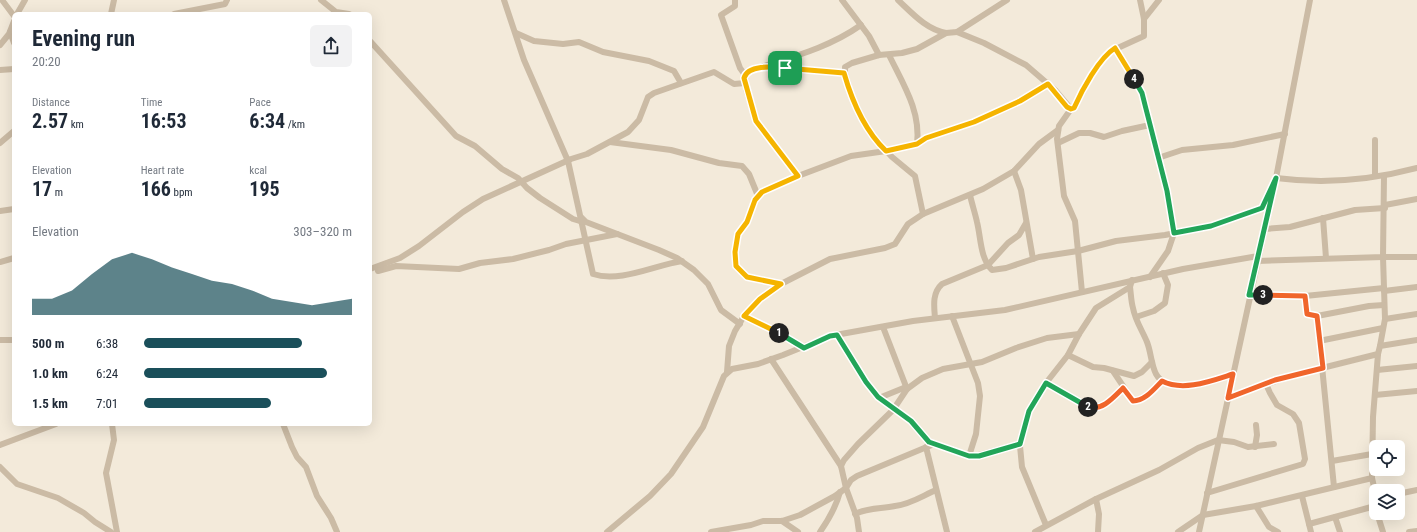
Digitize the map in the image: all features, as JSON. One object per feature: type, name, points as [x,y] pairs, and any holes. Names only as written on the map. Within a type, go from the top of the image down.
[{"type":"street","points":[[2,0],[12,13]]},
{"type":"street","points":[[18,12],[25,0]]},
{"type":"street","points":[[111,12],[114,0]]},
{"type":"street","points":[[184,12],[225,4],[228,0]]},
{"type":"street","points":[[321,0],[336,12]]},
{"type":"street","points":[[504,0],[524,60],[568,161],[593,274],[599,276],[642,272],[658,266],[682,261]]},
{"type":"street","points":[[735,0],[735,6],[723,13],[722,18],[740,68],[745,75],[745,84],[756,121],[798,176]]},
{"type":"street","points":[[842,0],[861,25],[879,55]]},
{"type":"street","points":[[898,0],[914,16],[937,31],[946,33],[957,32],[1007,0]]},
{"type":"street","points":[[1082,292],[1074,215],[1064,196],[1058,130],[1059,126],[1071,109],[1074,108],[1096,68],[1109,52],[1144,36],[1144,19],[1140,0]]},
{"type":"street","points":[[1144,19],[1160,0]]},
{"type":"street","points":[[1199,532],[1249,295],[1276,178],[1310,0]]},
{"type":"street","points":[[745,75],[764,66],[810,51],[842,38],[861,25]]},
{"type":"street","points":[[0,45],[10,32],[12,26]]},
{"type":"street","points":[[10,32],[12,38]]},
{"type":"street","points":[[957,32],[1013,57],[1026,65],[1048,84],[1071,109]]},
{"type":"street","points":[[516,33],[534,41],[563,44],[579,42],[603,52],[649,61],[674,71],[681,82]]},
{"type":"street","points":[[923,214],[915,176],[886,151],[870,133],[852,97],[844,73],[845,68],[852,63],[879,55],[902,54],[917,49],[946,33]]},
{"type":"street","points":[[372,43],[456,136],[475,146],[490,160],[521,182],[540,198],[573,219],[582,219],[586,222],[659,250],[682,261],[694,270],[708,284],[721,310],[740,324]]},
{"type":"street","points":[[1115,48],[1142,93],[1167,191],[1174,233],[1168,251],[1150,277]]},
{"type":"street","points":[[889,55],[916,113],[918,130],[917,144]]},
{"type":"street","points":[[764,66],[844,73]]},
{"type":"street","points":[[0,70],[12,69]]},
{"type":"street","points":[[372,268],[400,258],[419,246],[463,212],[483,199],[610,142],[633,129],[648,97],[654,93],[681,82],[714,72],[734,84],[745,84]]},
{"type":"street","points":[[781,284],[747,277],[736,266],[735,252],[738,234],[747,222],[750,210],[762,192],[798,176],[851,156],[886,151],[917,144],[926,138],[958,128],[1005,109],[1048,84]]},
{"type":"street","points":[[1058,143],[1079,133],[1090,133],[1104,137],[1122,131],[1150,125]]},
{"type":"street","points":[[607,532],[650,496],[671,474],[703,427],[719,385],[727,372],[729,346],[744,316],[760,299],[781,284],[830,259],[885,248],[895,244],[908,224],[923,214],[983,190],[1014,171],[1039,144],[1058,130]]},
{"type":"street","points":[[0,143],[12,133]]},
{"type":"street","points":[[1158,158],[1182,150],[1233,146],[1285,134]]},
{"type":"street","points":[[1375,140],[1375,176]]},
{"type":"street","points":[[610,142],[671,150],[720,163],[742,166],[749,174],[758,196]]},
{"type":"street","points":[[1276,178],[1302,182],[1384,176],[1417,168]]},
{"type":"street","points":[[1014,171],[1021,190],[1033,259]]},
{"type":"street","points":[[1373,440],[1378,354],[1384,319],[1384,176]]},
{"type":"street","points":[[970,194],[981,244],[988,265],[992,270],[1006,268],[1033,259],[1116,241],[1174,233],[1217,224],[1262,208],[1276,178]]},
{"type":"street","points":[[1264,229],[1290,227],[1311,223],[1323,218],[1355,210],[1385,206],[1417,199]]},
{"type":"street","points":[[0,211],[12,209]]},
{"type":"street","points":[[1323,218],[1326,258]]},
{"type":"street","points":[[935,318],[934,301],[938,288],[942,284],[988,265],[1008,243],[1019,235],[1026,223]]},
{"type":"street","points":[[372,272],[396,266],[459,269],[480,263],[513,259],[586,239],[617,234]]},
{"type":"street","points":[[727,372],[804,348],[830,336],[935,318],[1005,310],[1082,292],[1131,284],[1163,273],[1258,258],[1417,257]]},
{"type":"street","points":[[0,262],[12,259]]},
{"type":"street","points":[[1136,317],[1154,311],[1165,303],[1168,285],[1163,273]]},
{"type":"street","points":[[1131,284],[1133,308],[1147,342],[1156,374],[1162,381],[1170,385],[1188,385],[1202,383],[1233,374]]},
{"type":"street","points":[[1046,525],[1022,468],[1020,444],[1029,411],[1046,383],[1068,354],[1096,308],[1131,284]]},
{"type":"street","points":[[1249,295],[1305,296],[1417,287]]},
{"type":"street","points":[[1305,296],[1307,314],[1317,316],[1369,306],[1384,305]]},
{"type":"street","points":[[1384,319],[1417,314]]},
{"type":"street","points":[[744,316],[776,331],[804,348]]},
{"type":"street","points":[[952,316],[969,365],[978,383],[980,396],[976,434],[969,456]]},
{"type":"street","points":[[1317,316],[1334,487]]},
{"type":"street","points":[[883,327],[906,388]]},
{"type":"street","points":[[1319,341],[1383,328]]},
{"type":"street","points":[[879,398],[906,388],[933,373],[982,362],[1016,348],[1047,338],[1079,334]]},
{"type":"street","points":[[837,335],[866,382],[879,398],[893,410],[911,421],[929,442],[969,456],[979,456],[1020,444]]},
{"type":"street","points":[[0,340],[12,338]]},
{"type":"street","points":[[1380,346],[1417,340]]},
{"type":"street","points":[[1068,354],[1093,368],[1134,376],[1142,372],[1152,362]]},
{"type":"street","points":[[1228,398],[1266,384],[1378,354]]},
{"type":"street","points":[[771,359],[841,466],[859,532]]},
{"type":"street","points":[[1377,370],[1417,366]]},
{"type":"street","points":[[1113,371],[1133,401],[1138,401],[1146,397],[1162,381]]},
{"type":"street","points":[[1046,383],[1086,406],[1093,408],[1104,406],[1123,388]]},
{"type":"street","points":[[1207,493],[1303,464],[1305,459],[1299,423],[1293,414],[1277,404],[1266,384]]},
{"type":"street","points":[[841,466],[844,460],[858,444],[893,410],[906,388]]},
{"type":"street","points":[[1375,395],[1417,393]]},
{"type":"street","points":[[1255,447],[1257,435],[1256,425]]},
{"type":"street","points":[[0,445],[51,426]]},
{"type":"street","points":[[112,426],[114,440],[106,472],[117,532]]},
{"type":"street","points":[[284,426],[297,457],[306,467],[317,496],[331,518],[337,532]]},
{"type":"street","points":[[1035,532],[1096,500],[1159,470],[1198,448],[1218,440],[1255,447],[1274,444]]},
{"type":"street","points":[[711,532],[752,525],[763,521],[782,521],[800,515],[846,488],[851,480],[857,476],[934,444]]},
{"type":"street","points":[[926,447],[947,532]]},
{"type":"street","points":[[1332,461],[1369,455]]},
{"type":"street","points":[[0,467],[17,484],[58,498],[84,513],[110,532]]},
{"type":"street","points":[[1178,532],[1203,515],[1302,496],[1372,478],[1373,484]]},
{"type":"street","points":[[855,514],[863,510],[913,502],[936,490]]},
{"type":"street","points":[[1405,493],[1417,490]]},
{"type":"street","points":[[820,532],[835,510],[840,492]]},
{"type":"street","points":[[1302,496],[1311,532]]},
{"type":"street","points":[[1096,500],[1099,514],[1098,532]]},
{"type":"street","points":[[1256,506],[1269,527],[1278,532]]},
{"type":"street","points":[[1309,524],[1369,509]]},
{"type":"street","points":[[1335,517],[1340,532]]},
{"type":"street","points":[[1379,520],[1383,532]]},
{"type":"street","points":[[782,521],[798,532]]},
{"type":"street","points":[[1409,532],[1417,531]]},
{"type":"route","points":[[1115,48],[1126,63],[1142,93],[1154,145],[1167,191],[1174,233],[1211,226],[1245,216],[1262,208],[1276,178],[1249,295],[1305,296],[1305,310],[1307,314],[1310,316],[1317,316],[1323,368],[1275,380],[1228,398],[1233,374],[1202,383],[1188,385],[1170,385],[1162,381],[1146,397],[1138,401],[1133,401],[1123,388],[1104,406],[1093,408],[1086,406],[1046,383],[1029,411],[1025,421],[1020,444],[979,456],[969,456],[929,442],[911,421],[878,397],[866,382],[837,335],[830,336],[804,348],[776,331],[744,316],[760,299],[781,284],[747,277],[739,271],[736,266],[735,252],[738,234],[747,222],[750,210],[755,200],[762,192],[798,176],[756,121],[744,78],[749,72],[764,66],[785,68],[844,73],[852,97],[870,133],[877,143],[886,151],[917,144],[926,138],[974,122],[1005,109],[1048,84],[1055,90],[1067,107],[1071,109],[1074,108],[1096,68],[1105,56],[1115,48]]}]
